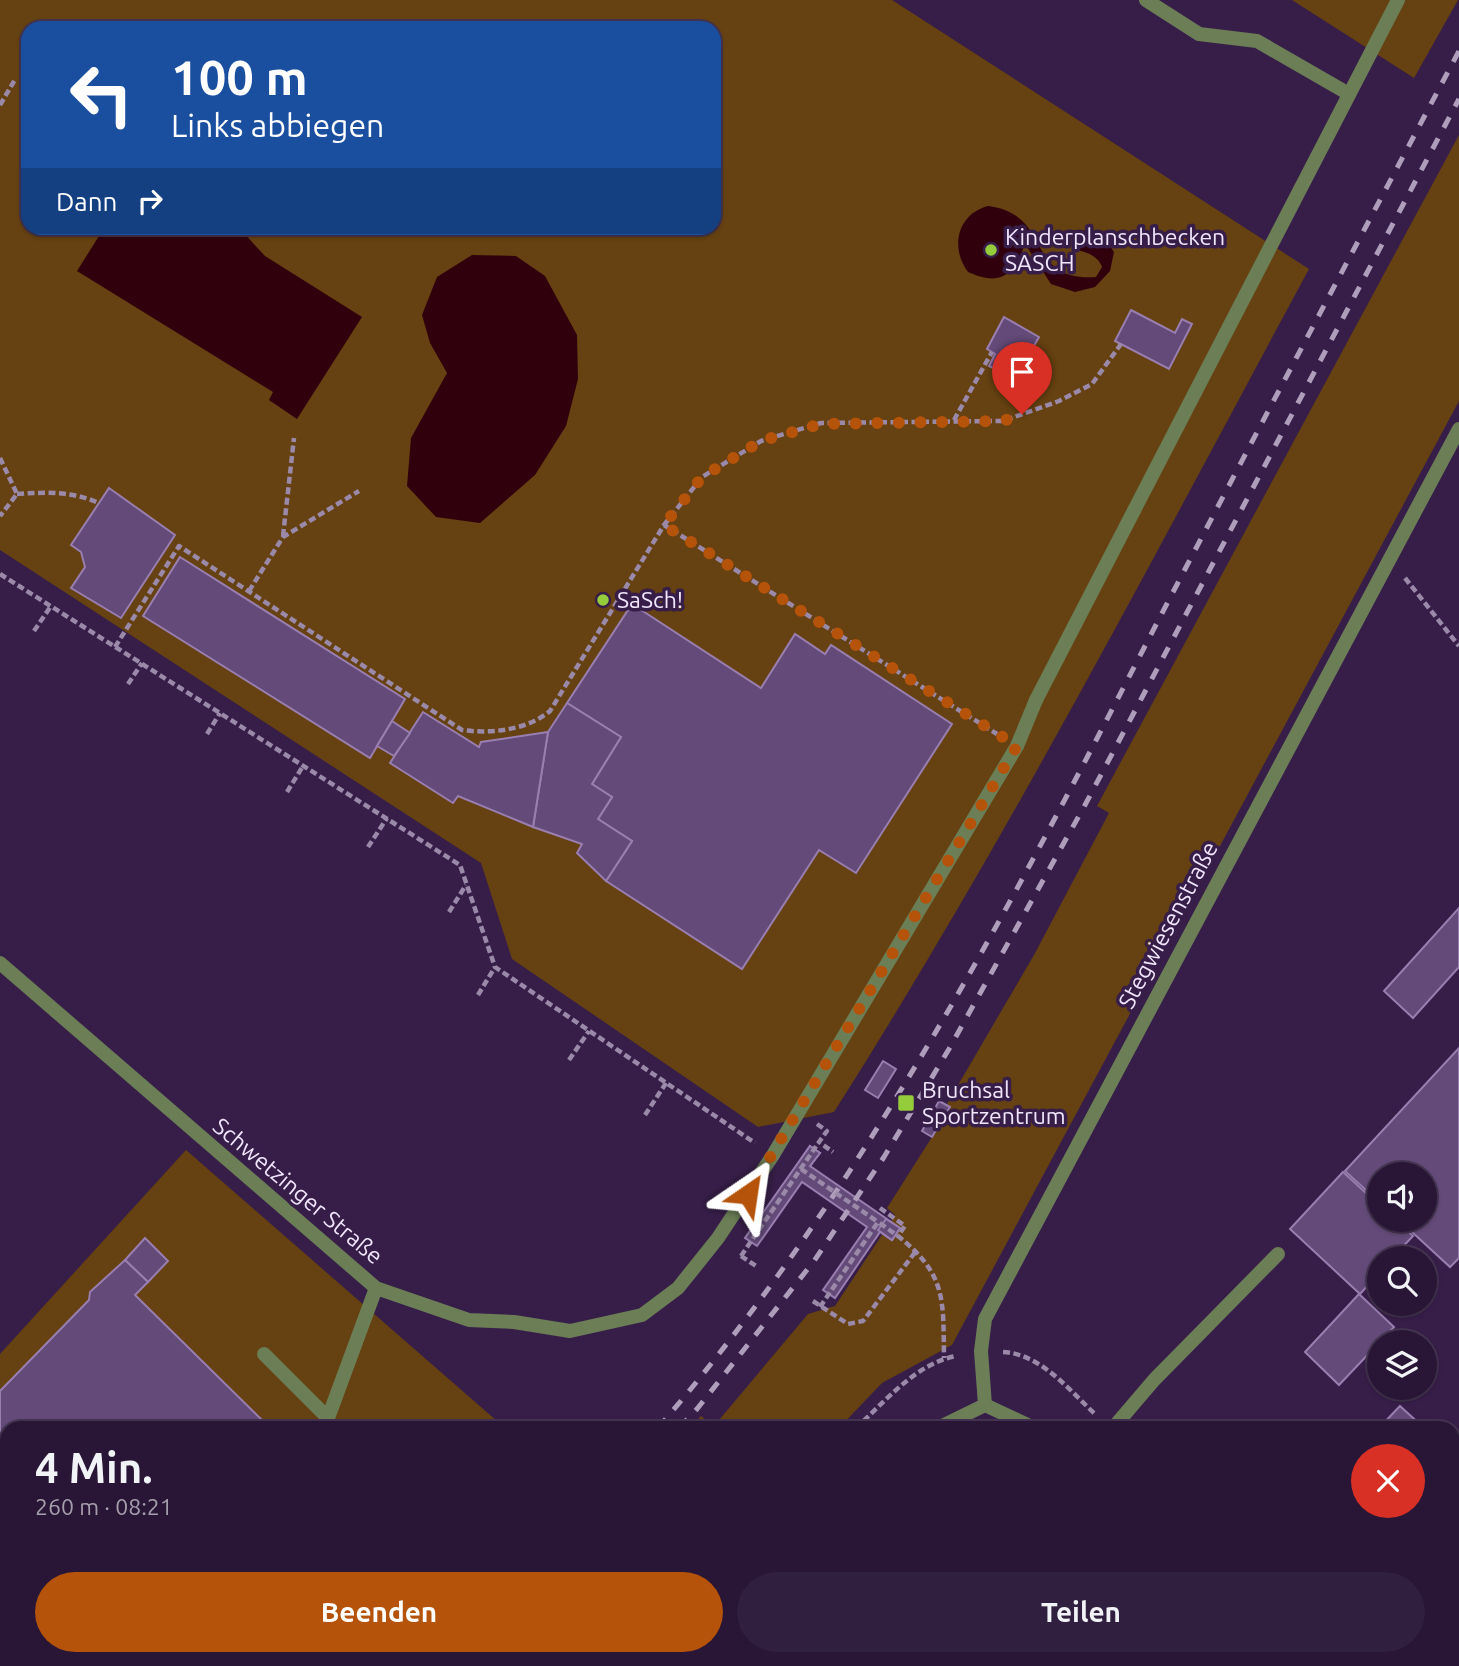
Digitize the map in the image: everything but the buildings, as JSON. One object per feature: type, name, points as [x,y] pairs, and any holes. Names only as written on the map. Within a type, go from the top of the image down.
[{"type":"street","points":[[1146,0],[1199,34],[1257,41],[1349,94]]},
{"type":"street","name":"Schwetzinger Straße","points":[[0,963],[376,1288],[469,1320],[514,1322],[570,1331],[642,1315],[678,1288],[718,1238],[773,1155],[1017,746],[1036,700],[1398,0]]},
{"type":"street","name":"Stegwiesenstraße","points":[[985,1405],[981,1351],[985,1319],[1459,429]]},
{"type":"street","points":[[1119,1421],[1154,1380],[1279,1254]]},
{"type":"street","points":[[264,1354],[328,1418],[376,1288]]},
{"type":"street","points":[[953,1421],[985,1405],[1019,1421]]},
{"type":"path","points":[[0,105],[16,78]]},
{"type":"path","points":[[115,647],[179,546],[462,730],[480,732],[535,724],[550,711],[664,525],[702,477],[761,441],[821,424],[1003,421],[1059,401],[1092,384],[1121,344]]},
{"type":"path","points":[[954,421],[992,352]]},
{"type":"path","points":[[250,591],[283,537],[293,438]]},
{"type":"path","points":[[0,458],[17,495]]},
{"type":"path","points":[[283,537],[359,491]]},
{"type":"path","points":[[0,516],[17,495],[51,492],[82,496],[99,503]]},
{"type":"path","points":[[664,525],[1017,746]]},
{"type":"path","points":[[1389,558],[1459,646]]},
{"type":"path","points":[[0,574],[460,865],[495,967],[773,1155]]},
{"type":"path","points":[[34,631],[51,606]]},
{"type":"path","points":[[128,684],[142,663]]},
{"type":"path","points":[[207,734],[220,713]]},
{"type":"path","points":[[287,792],[303,766]]},
{"type":"path","points":[[368,847],[387,818]]},
{"type":"path","points":[[449,912],[466,884]]},
{"type":"path","points":[[478,995],[495,967]]},
{"type":"path","points":[[569,1060],[589,1031]]},
{"type":"path","points":[[645,1115],[666,1083]]},
{"type":"path","points":[[740,1255],[819,1142]]},
{"type":"path","points":[[801,1169],[898,1236],[916,1251],[933,1271],[942,1298],[944,1359]]},
{"type":"path","points":[[880,1208],[905,1226],[898,1236]]},
{"type":"path","points":[[820,1307],[878,1222]]},
{"type":"path","points":[[813,1301],[848,1324],[863,1321],[916,1251]]},
{"type":"path","points":[[864,1421],[909,1379],[944,1359],[981,1351],[1015,1352],[1043,1366],[1100,1419]]},
{"type":"shaded area","name":"SaSch!","points":[[0,0],[892,0],[1309,269],[1020,800],[898,1009],[834,1112],[758,1127],[512,959],[481,863],[0,550]]},
{"type":"shaded area","points":[[1292,0],[1458,0],[1414,78]]},
{"type":"shaded area","points":[[1459,135],[1459,401],[952,1345],[882,1383],[846,1421],[718,1421],[808,1314],[835,1306],[895,1215],[887,1208],[951,1107],[947,1104],[1034,955],[1109,813],[1097,806]]},
{"type":"shaded area","name":"Kinderplanschbecken SASCH","points":[[988,206],[1009,212],[1022,221],[1047,259],[1058,269],[1073,276],[1096,277],[1102,267],[1095,258],[1078,250],[1077,235],[1088,228],[1103,235],[1114,252],[1110,271],[1095,287],[1075,292],[1051,284],[1025,244],[1016,264],[1005,275],[989,278],[968,272],[959,253],[960,233],[969,216]]},
{"type":"shaded area","points":[[100,235],[246,235],[265,256],[362,317],[297,419],[269,400],[273,392],[77,271]]},
{"type":"shaded area","points":[[472,255],[516,256],[545,276],[577,335],[578,379],[566,426],[535,475],[480,523],[436,517],[407,486],[411,438],[447,373],[430,343],[422,315],[437,277]]},
{"type":"shaded area","points":[[186,1150],[497,1421],[0,1421],[0,1354]]},
{"type":"railway","points":[[664,1421],[734,1335],[804,1239],[870,1140],[932,1038],[1049,830],[1459,51]]},
{"type":"railway","points":[[686,1421],[814,1261],[884,1157],[949,1049],[1085,805],[1459,99]]},
{"type":"place","name":"Kinderplanschbecken SASCH","points":[[991,250]]},
{"type":"place","name":"SaSch!","points":[[603,600]]},
{"type":"place","name":"Bruchsal Sportzentrum","points":[[906,1103]]},
{"type":"route","points":[[748,1194],[1017,746],[664,525],[702,477],[761,441],[821,424],[936,420],[1003,421],[1022,414]]}]
